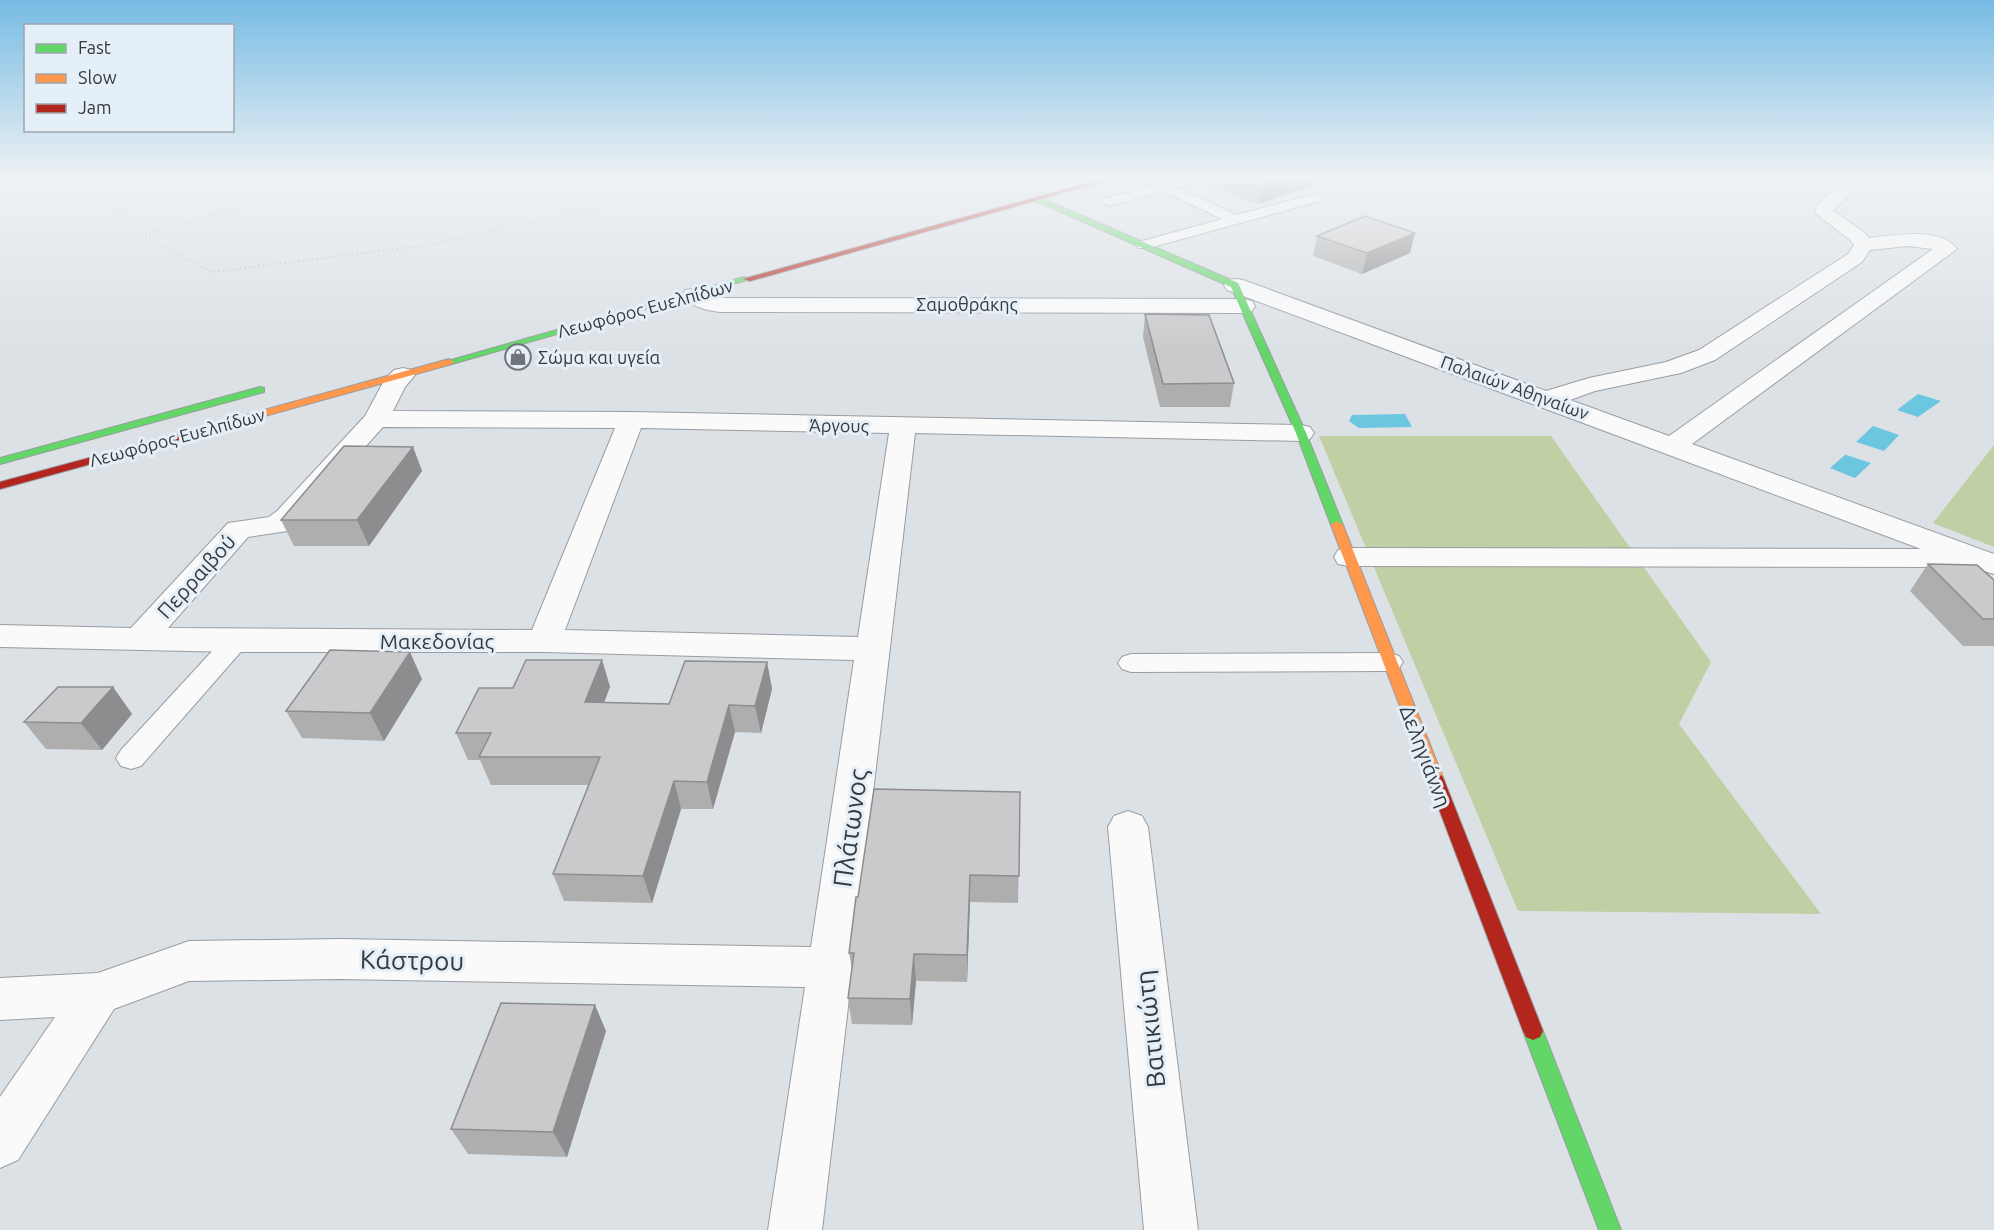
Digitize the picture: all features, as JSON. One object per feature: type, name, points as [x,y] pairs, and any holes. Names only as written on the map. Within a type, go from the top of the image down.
[{"type":"main road","name":"Λεωφόρος Ευελπίδων","points":[[0,486],[911,234]]},
{"type":"main road","name":"Παλαιών Αθηναίων","points":[[1120,234],[1239,296]]},
{"type":"main road","name":"Δεληγιάννη","points":[[1239,296],[1301,433],[1610,1230]]},
{"type":"main road","name":"Λεωφόρος Ευελπίδων","points":[[0,461],[277,386]]},
{"type":"street","points":[[1855,234],[1864,245]]},
{"type":"street","points":[[1672,446],[1947,249],[1939,244],[1920,241],[1864,245]]},
{"type":"street","points":[[1547,399],[1589,385],[1672,368],[1707,355],[1855,258],[1864,245]]},
{"type":"street","name":"Σαμοθράκης","points":[[693,295],[701,302],[729,305],[1239,296]]},
{"type":"street","name":"Παλαιών Αθηναίων","points":[[1239,296],[1547,399],[1985,562]]},
{"type":"street","name":"Περραιβού","points":[[141,638],[239,529],[276,525],[287,517],[376,419],[394,384],[403,375]]},
{"type":"street","name":"Άργους","points":[[376,419],[631,420],[1301,433]]},
{"type":"street","points":[[544,641],[631,420]]},
{"type":"street","name":"Πλάτωνος","points":[[795,1230],[903,426]]},
{"type":"street","points":[[1349,557],[1985,562]]},
{"type":"street","name":"Μακεδονίας","points":[[0,636],[236,641],[544,641],[874,649]]},
{"type":"street","name":"Βατικιώτη","points":[[1128,827],[1171,1230]]},
{"type":"street","name":"Κάστρου","points":[[0,999],[98,994],[189,961],[340,959],[831,966]]},
{"type":"street","points":[[0,1142],[98,994]]},
{"type":"lane","points":[[1144,245],[1183,234]]},
{"type":"lane","points":[[131,758],[236,641]]},
{"type":"lane","points":[[1131,663],[1390,662]]},
{"type":"path","points":[[141,235],[212,272],[254,269],[429,245],[477,234]]},
{"type":"green space","points":[[1319,436],[1551,436],[1711,662],[1679,724],[1821,914],[1518,911]]},
{"type":"green space","points":[[1994,445],[1994,547],[1933,523]]},
{"type":"water","points":[[1918,394],[1941,401],[1918,417],[1897,410]]},
{"type":"water","points":[[1405,414],[1412,427],[1359,428],[1349,421],[1352,415]]},
{"type":"water","points":[[1873,426],[1899,435],[1884,451],[1856,442]]},
{"type":"water","points":[[1846,454],[1871,463],[1855,478],[1830,468]]},
{"type":"building","points":[[1321,234],[1412,234],[1367,253],[1317,236]]},
{"type":"building","points":[[1145,314],[1209,315],[1234,383],[1163,384]]},
{"type":"building","points":[[344,446],[413,447],[357,520],[281,520]]},
{"type":"building","points":[[1928,564],[1977,565],[1994,580],[1994,619],[1983,619]]},
{"type":"building","points":[[330,650],[410,652],[370,713],[286,711]]},
{"type":"building","points":[[526,660],[602,660],[585,702],[669,704],[685,661],[767,662],[755,706],[729,705],[707,782],[674,781],[643,876],[553,874],[600,757],[479,757],[491,733],[456,733],[479,688],[513,688]]},
{"type":"building","points":[[58,687],[113,687],[81,723],[24,722]]},
{"type":"building","points":[[874,789],[1020,792],[1019,876],[970,875],[967,955],[914,954],[910,999],[848,998],[854,953],[849,953]]},
{"type":"building","points":[[501,1003],[595,1005],[553,1132],[451,1129]]},
{"type":"traffic: fast","points":[[1120,234],[1235,285],[1301,433],[1337,525]]},
{"type":"traffic: fast","points":[[449,362],[747,279]]},
{"type":"traffic: fast","points":[[0,461],[260,390]]},
{"type":"traffic: fast","points":[[1533,1031],[1610,1230]]},
{"type":"traffic: slow","points":[[192,433],[449,362]]},
{"type":"traffic: slow","points":[[1337,525],[1436,780]]},
{"type":"traffic: jam","points":[[747,279],[909,234]]},
{"type":"traffic: jam","points":[[0,486],[192,433]]},
{"type":"traffic: jam","points":[[1436,780],[1533,1031]]},
{"type":"place","name":"Σώμα και υγεία","points":[[518,357]]}]
